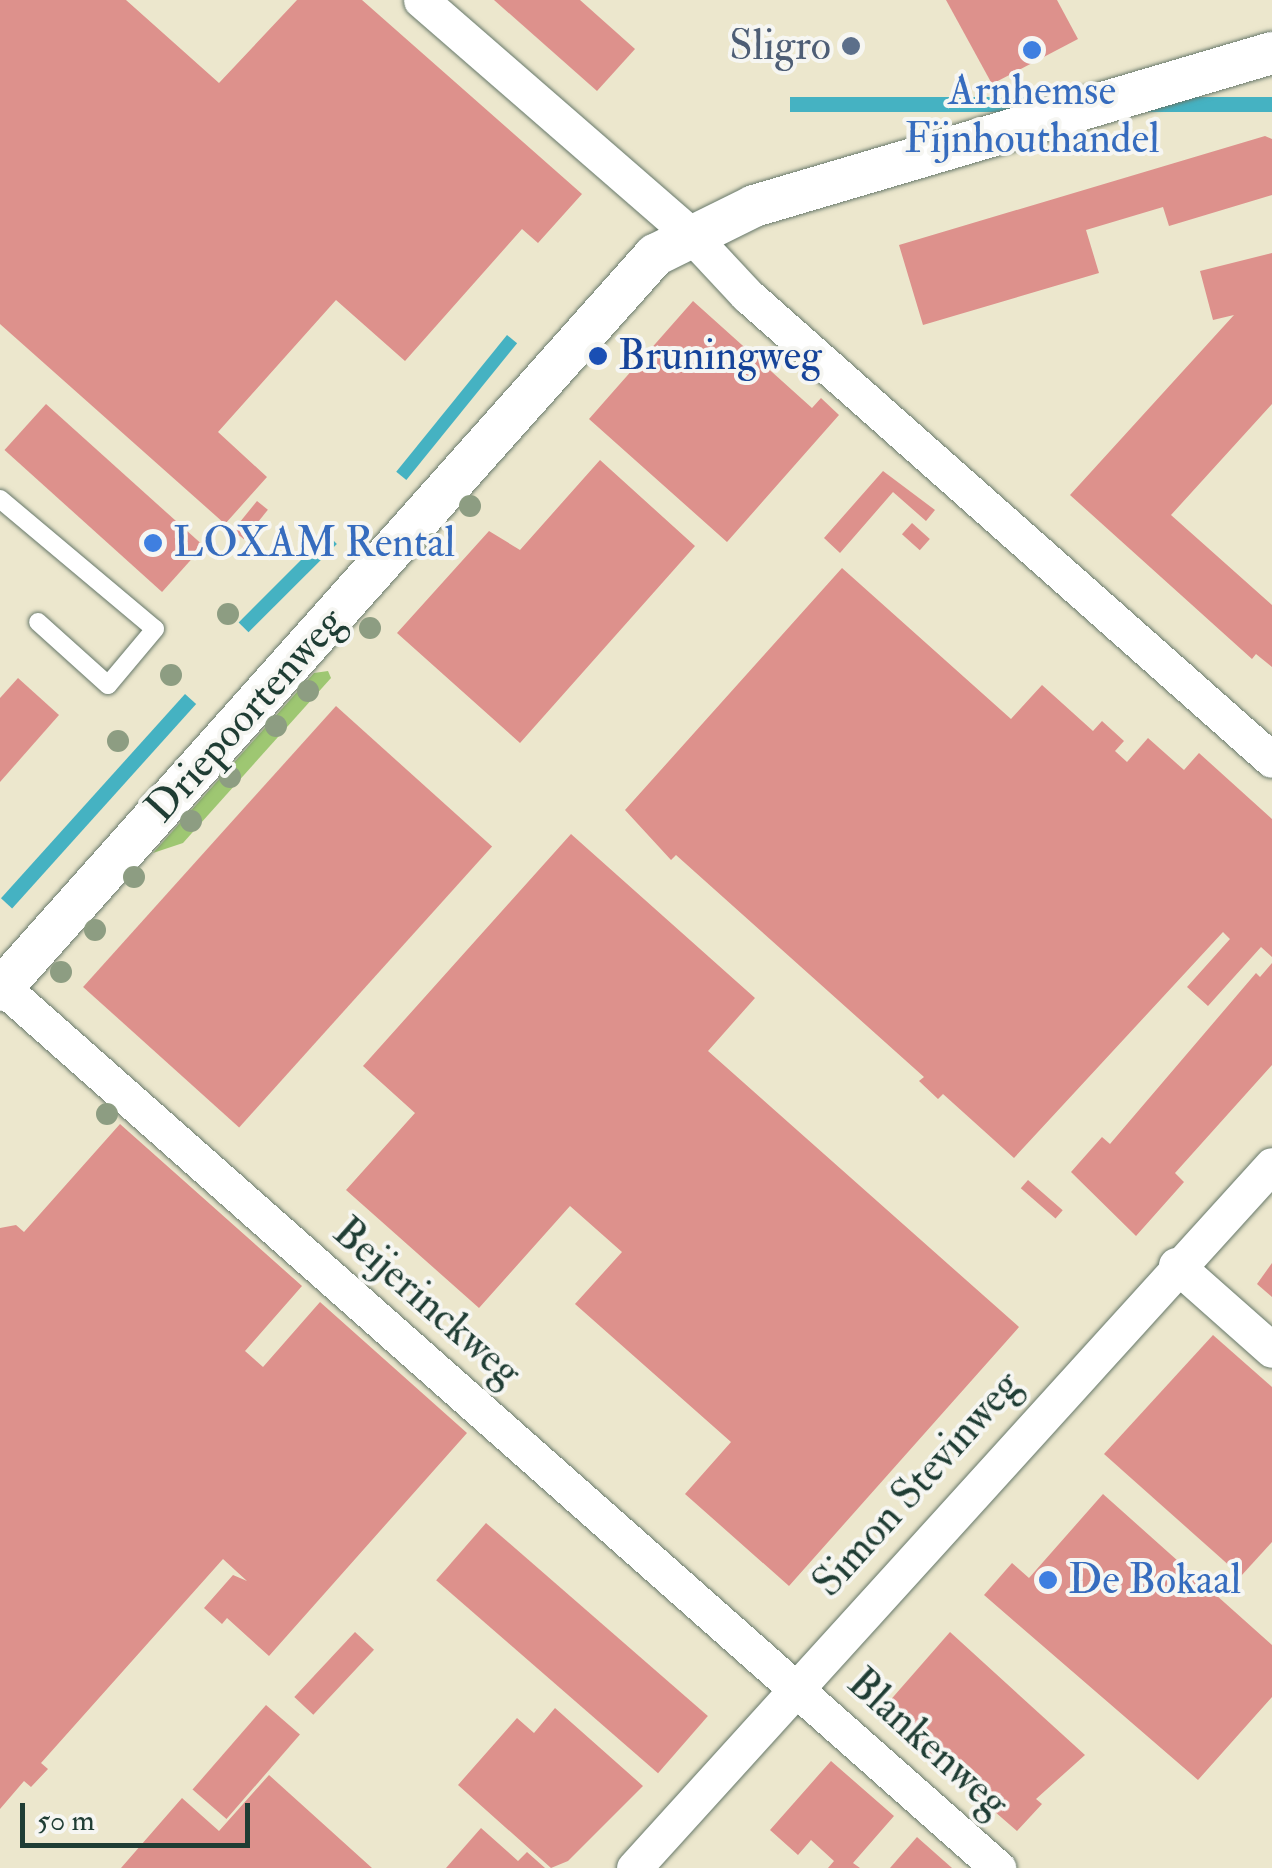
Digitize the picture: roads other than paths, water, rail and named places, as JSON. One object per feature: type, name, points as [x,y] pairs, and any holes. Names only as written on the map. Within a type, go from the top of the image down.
[{"type":"street","points":[[421,0],[691,234],[747,295],[1272,760]]},
{"type":"street","name":"Driepoortenweg","points":[[1,987],[655,255],[754,206],[1272,53]]},
{"type":"street","name":"Beijerinckweg","points":[[1,987],[797,1686]]},
{"type":"street","name":"Simon Stevinweg","points":[[634,1868],[1176,1265],[1272,1165]]},
{"type":"street","points":[[1176,1265],[1272,1350]]},
{"type":"street","name":"Blankenweg","points":[[797,1686],[998,1868]]},
{"type":"lane","points":[[0,498],[156,629],[108,685],[38,622]]},
{"type":"water","points":[[790,97],[1272,97],[1272,112],[790,112]]},
{"type":"water","points":[[507,335],[517,343],[406,480],[396,472]]},
{"type":"water","points":[[327,534],[337,544],[249,632],[239,622]]},
{"type":"water","points":[[185,694],[196,704],[12,908],[1,898]]},
{"type":"place","name":"Sligro","points":[[851,46]]},
{"type":"place","name":"Arnhemse Fijnhouthandel","points":[[1032,50]]},
{"type":"place","name":"Bruningweg","points":[[598,356]]},
{"type":"place","name":"LOXAM Rental","points":[[153,543]]},
{"type":"place","name":"De Bokaal","points":[[1048,1580]]}]
